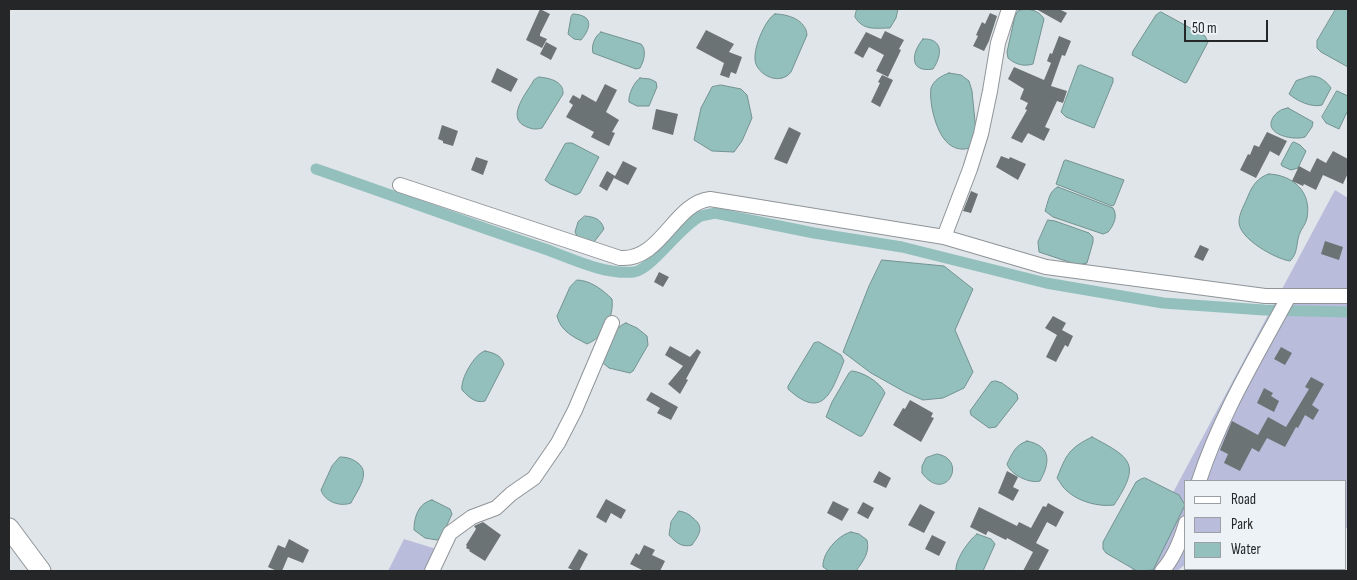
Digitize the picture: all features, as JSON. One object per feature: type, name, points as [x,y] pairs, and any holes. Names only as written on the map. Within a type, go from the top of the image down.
[{"type":"main road","points":[[9,528],[41,571]]},
{"type":"street","points":[[944,237],[981,134],[998,43],[1009,9]]},
{"type":"street","points":[[400,184],[620,258],[630,259],[644,253],[695,204],[710,199],[944,237],[1046,266],[1265,296],[1348,296]]},
{"type":"street","points":[[1199,480],[1210,448],[1239,387],[1289,296]]},
{"type":"street","points":[[432,571],[450,533],[472,517],[496,508],[511,494],[534,478],[558,442],[576,410],[612,323]]},
{"type":"street","points":[[1162,571],[1182,537],[1184,530]]},
{"type":"green space","points":[[1335,190],[1348,198],[1348,528],[1347,480],[1184,480],[1184,566],[1177,571],[1131,571]]},
{"type":"green space","points":[[404,539],[446,552],[437,571],[388,571]]},
{"type":"water","points":[[857,9],[898,9],[896,18],[890,28],[870,28],[862,25],[855,17]]},
{"type":"water","points":[[1026,9],[1036,12],[1044,19],[1033,64],[1026,65],[1016,63],[1008,58],[1007,52],[1015,16],[1018,11]]},
{"type":"water","points":[[1336,9],[1348,9],[1348,67],[1317,48],[1317,41]]},
{"type":"water","points":[[1161,12],[1205,36],[1208,42],[1185,83],[1132,55],[1156,15]]},
{"type":"water","points":[[573,14],[584,17],[589,22],[587,31],[581,40],[574,39],[568,34]]},
{"type":"water","points":[[775,14],[796,19],[803,25],[807,35],[791,72],[787,76],[777,79],[762,73],[755,59],[757,44],[763,29]]},
{"type":"water","points":[[601,32],[641,44],[644,49],[644,56],[640,68],[636,69],[593,53],[594,41]]},
{"type":"water","points":[[923,39],[935,41],[938,45],[938,59],[933,69],[920,68],[914,61],[916,50]]},
{"type":"water","points":[[1081,65],[1113,78],[1094,128],[1066,117],[1061,112],[1078,66]]},
{"type":"water","points":[[949,73],[961,75],[969,81],[972,91],[976,132],[970,148],[954,148],[948,144],[936,124],[931,101],[931,88],[938,79]]},
{"type":"water","points":[[1311,76],[1322,79],[1331,88],[1322,105],[1314,106],[1305,103],[1289,94],[1296,81]]},
{"type":"water","points":[[539,77],[551,79],[558,83],[563,90],[563,94],[542,128],[535,129],[523,125],[517,115],[524,96],[534,80]]},
{"type":"water","points":[[640,78],[656,82],[657,87],[649,106],[637,106],[629,102],[632,89]]},
{"type":"water","points":[[721,85],[741,89],[747,95],[752,118],[742,141],[734,152],[712,151],[694,140],[701,108],[712,87]]},
{"type":"water","points":[[1337,91],[1348,96],[1348,110],[1339,129],[1326,123],[1322,117]]},
{"type":"water","points":[[1288,108],[1313,122],[1305,137],[1286,137],[1275,132],[1272,127],[1271,122],[1274,116],[1280,110]]},
{"type":"water","points":[[1294,142],[1306,151],[1298,168],[1291,170],[1281,164]]},
{"type":"water","points":[[572,143],[599,157],[580,193],[576,195],[545,180],[565,144]]},
{"type":"water","points":[[1066,160],[1124,180],[1114,205],[1112,206],[1056,184]]},
{"type":"water","points":[[1269,174],[1278,175],[1293,182],[1304,193],[1307,200],[1306,220],[1299,235],[1294,255],[1290,261],[1268,252],[1251,241],[1245,235],[1239,222],[1241,212],[1254,185],[1262,177]]},
{"type":"water","points":[[1058,187],[1113,208],[1115,220],[1108,232],[1103,234],[1053,217],[1045,211],[1051,194]]},
{"type":"water","points":[[585,216],[597,219],[604,229],[594,242],[578,238],[575,232],[578,222]]},
{"type":"water","points":[[1048,220],[1089,233],[1093,237],[1087,263],[1078,265],[1039,252],[1038,242]]},
{"type":"water","points":[[882,260],[944,266],[973,289],[955,330],[973,372],[964,388],[943,398],[923,400],[871,373],[843,352],[869,286]]},
{"type":"water","points":[[577,280],[582,280],[596,286],[612,299],[611,313],[607,326],[598,337],[587,344],[565,330],[557,316],[570,287]]},
{"type":"water","points":[[626,323],[637,328],[647,336],[648,345],[630,373],[609,368],[603,363],[605,352],[613,334]]},
{"type":"water","points":[[819,342],[841,355],[844,361],[835,382],[825,398],[818,402],[810,403],[788,389],[788,386],[814,343]]},
{"type":"water","points":[[485,351],[497,355],[504,364],[485,401],[481,402],[472,399],[464,392],[462,385],[473,361]]},
{"type":"water","points":[[852,371],[871,378],[885,393],[862,436],[826,417],[832,402]]},
{"type":"water","points":[[996,381],[1017,394],[1018,399],[996,427],[989,428],[971,415],[970,411],[991,382]]},
{"type":"water","points":[[1092,437],[1116,451],[1128,463],[1128,480],[1114,505],[1083,501],[1066,490],[1057,478],[1069,453]]},
{"type":"water","points":[[1027,441],[1041,447],[1047,456],[1046,468],[1040,481],[1031,481],[1016,475],[1007,464],[1017,447]]},
{"type":"water","points":[[937,454],[947,458],[952,464],[953,471],[951,477],[946,482],[939,484],[931,482],[922,473],[922,466],[926,458]]},
{"type":"water","points":[[340,457],[353,460],[363,470],[360,486],[351,503],[347,504],[333,503],[326,498],[321,490],[332,466]]},
{"type":"water","points":[[1145,478],[1179,495],[1184,507],[1153,570],[1137,571],[1106,553],[1103,549],[1103,542],[1136,482]]},
{"type":"water","points":[[432,500],[450,509],[452,514],[442,536],[437,540],[425,538],[414,530],[420,508],[423,504]]},
{"type":"water","points":[[679,511],[690,515],[699,525],[699,534],[692,545],[685,546],[679,544],[669,535],[671,522]]},
{"type":"water","points":[[851,532],[859,534],[867,540],[868,545],[865,557],[856,571],[829,571],[823,567],[825,556],[832,545],[841,537]]},
{"type":"water","points":[[977,534],[991,539],[995,544],[983,571],[956,571],[963,551]]},
{"type":"building","points":[[540,9],[550,14],[540,34],[540,36],[547,39],[542,48],[526,40]]},
{"type":"building","points":[[1036,9],[1059,9],[1067,13],[1061,23]]},
{"type":"building","points":[[990,13],[997,16],[984,51],[973,46],[982,22],[985,24]]},
{"type":"building","points":[[706,30],[734,44],[729,52],[742,57],[736,74],[731,72],[729,78],[720,75],[724,63],[696,48]]},
{"type":"building","points":[[885,31],[904,40],[888,77],[876,71],[884,55],[869,47],[863,58],[854,53],[866,32],[881,39]]},
{"type":"building","points":[[1059,36],[1071,41],[1065,56],[1062,55],[1051,86],[1067,91],[1063,103],[1057,101],[1045,127],[1050,129],[1044,141],[1028,133],[1022,143],[1011,138],[1027,110],[1025,109],[1028,103],[1020,99],[1024,89],[1008,79],[1014,67],[1044,80],[1051,63],[1047,61]]},
{"type":"building","points":[[546,42],[557,48],[551,60],[540,54]]},
{"type":"building","points":[[497,68],[518,79],[511,92],[491,82]]},
{"type":"building","points":[[882,75],[893,80],[880,107],[871,102]]},
{"type":"building","points":[[605,84],[617,90],[606,112],[619,120],[612,132],[615,133],[609,146],[591,137],[594,132],[566,117],[573,105],[569,102],[573,95],[580,99],[582,94],[596,102]]},
{"type":"building","points":[[656,109],[678,114],[673,135],[652,129]]},
{"type":"building","points":[[442,125],[458,131],[453,146],[443,143],[443,141],[438,139]]},
{"type":"building","points":[[789,127],[801,133],[787,164],[774,159]]},
{"type":"building","points":[[1267,132],[1287,141],[1279,156],[1270,151],[1256,178],[1240,170],[1254,145],[1259,147]]},
{"type":"building","points":[[1333,151],[1348,159],[1348,173],[1343,184],[1323,175],[1316,190],[1292,181],[1299,166],[1310,172],[1317,158],[1326,163]]},
{"type":"building","points":[[1001,156],[1009,159],[1010,157],[1026,164],[1018,180],[996,167]]},
{"type":"building","points":[[476,157],[488,161],[483,175],[471,170]]},
{"type":"building","points":[[623,161],[637,168],[628,185],[614,178]]},
{"type":"building","points":[[607,171],[615,176],[607,191],[599,186]]},
{"type":"building","points":[[971,191],[978,194],[971,213],[963,211]]},
{"type":"building","points":[[1325,241],[1343,247],[1339,260],[1321,254]]},
{"type":"building","points":[[1200,245],[1209,249],[1203,261],[1194,257]]},
{"type":"building","points":[[659,272],[669,277],[663,287],[654,282]]},
{"type":"building","points":[[1053,316],[1066,323],[1062,330],[1073,336],[1068,347],[1065,345],[1056,362],[1046,357],[1057,335],[1045,328]]},
{"type":"building","points":[[670,346],[690,357],[697,349],[701,352],[680,394],[668,384],[683,366],[665,355]]},
{"type":"building","points":[[1281,347],[1292,353],[1285,365],[1274,359]]},
{"type":"building","points":[[1311,377],[1324,384],[1312,405],[1319,410],[1313,420],[1305,415],[1285,447],[1267,438],[1259,452],[1252,448],[1240,471],[1224,463],[1228,454],[1220,450],[1232,421],[1258,435],[1268,417],[1286,427],[1309,389],[1305,387]]},
{"type":"building","points":[[1264,388],[1273,393],[1271,396],[1279,401],[1274,412],[1257,403]]},
{"type":"building","points":[[651,392],[678,407],[671,420],[657,413],[660,408],[646,400]]},
{"type":"building","points":[[910,400],[933,413],[931,417],[934,418],[921,442],[893,425]]},
{"type":"building","points":[[879,471],[891,478],[886,488],[873,482]]},
{"type":"building","points":[[1007,471],[1018,477],[1013,487],[1019,490],[1013,501],[998,493]]},
{"type":"building","points":[[606,499],[626,510],[621,519],[611,513],[606,523],[596,517]]},
{"type":"building","points":[[833,501],[849,509],[842,521],[827,513]]},
{"type":"building","points":[[863,502],[874,508],[868,519],[857,513]]},
{"type":"building","points":[[1048,503],[1064,512],[1056,527],[1047,522],[1036,543],[1049,550],[1038,571],[1023,571],[1033,552],[1007,538],[1006,540],[988,531],[986,535],[970,527],[979,507],[1017,526],[1019,522],[1031,528],[1043,506],[1046,507]]},
{"type":"building","points":[[920,504],[935,512],[924,533],[908,525]]},
{"type":"building","points":[[483,522],[501,535],[485,561],[466,548],[476,529],[474,526]]},
{"type":"building","points":[[932,535],[946,542],[939,556],[925,549]]},
{"type":"building","points":[[289,539],[309,550],[303,563],[288,557],[282,571],[268,567],[278,545],[285,548]]},
{"type":"building","points":[[644,545],[655,550],[652,555],[665,561],[660,571],[644,571],[630,564],[636,553],[639,555]]},
{"type":"building","points":[[579,549],[588,554],[579,571],[575,571],[568,568]]},
{"type":"waterway","points":[[316,169],[587,265],[611,271],[634,272],[641,269],[649,264],[693,221],[701,216],[715,213],[814,233],[902,247],[1046,283],[1163,303],[1264,310],[1348,312]]}]
